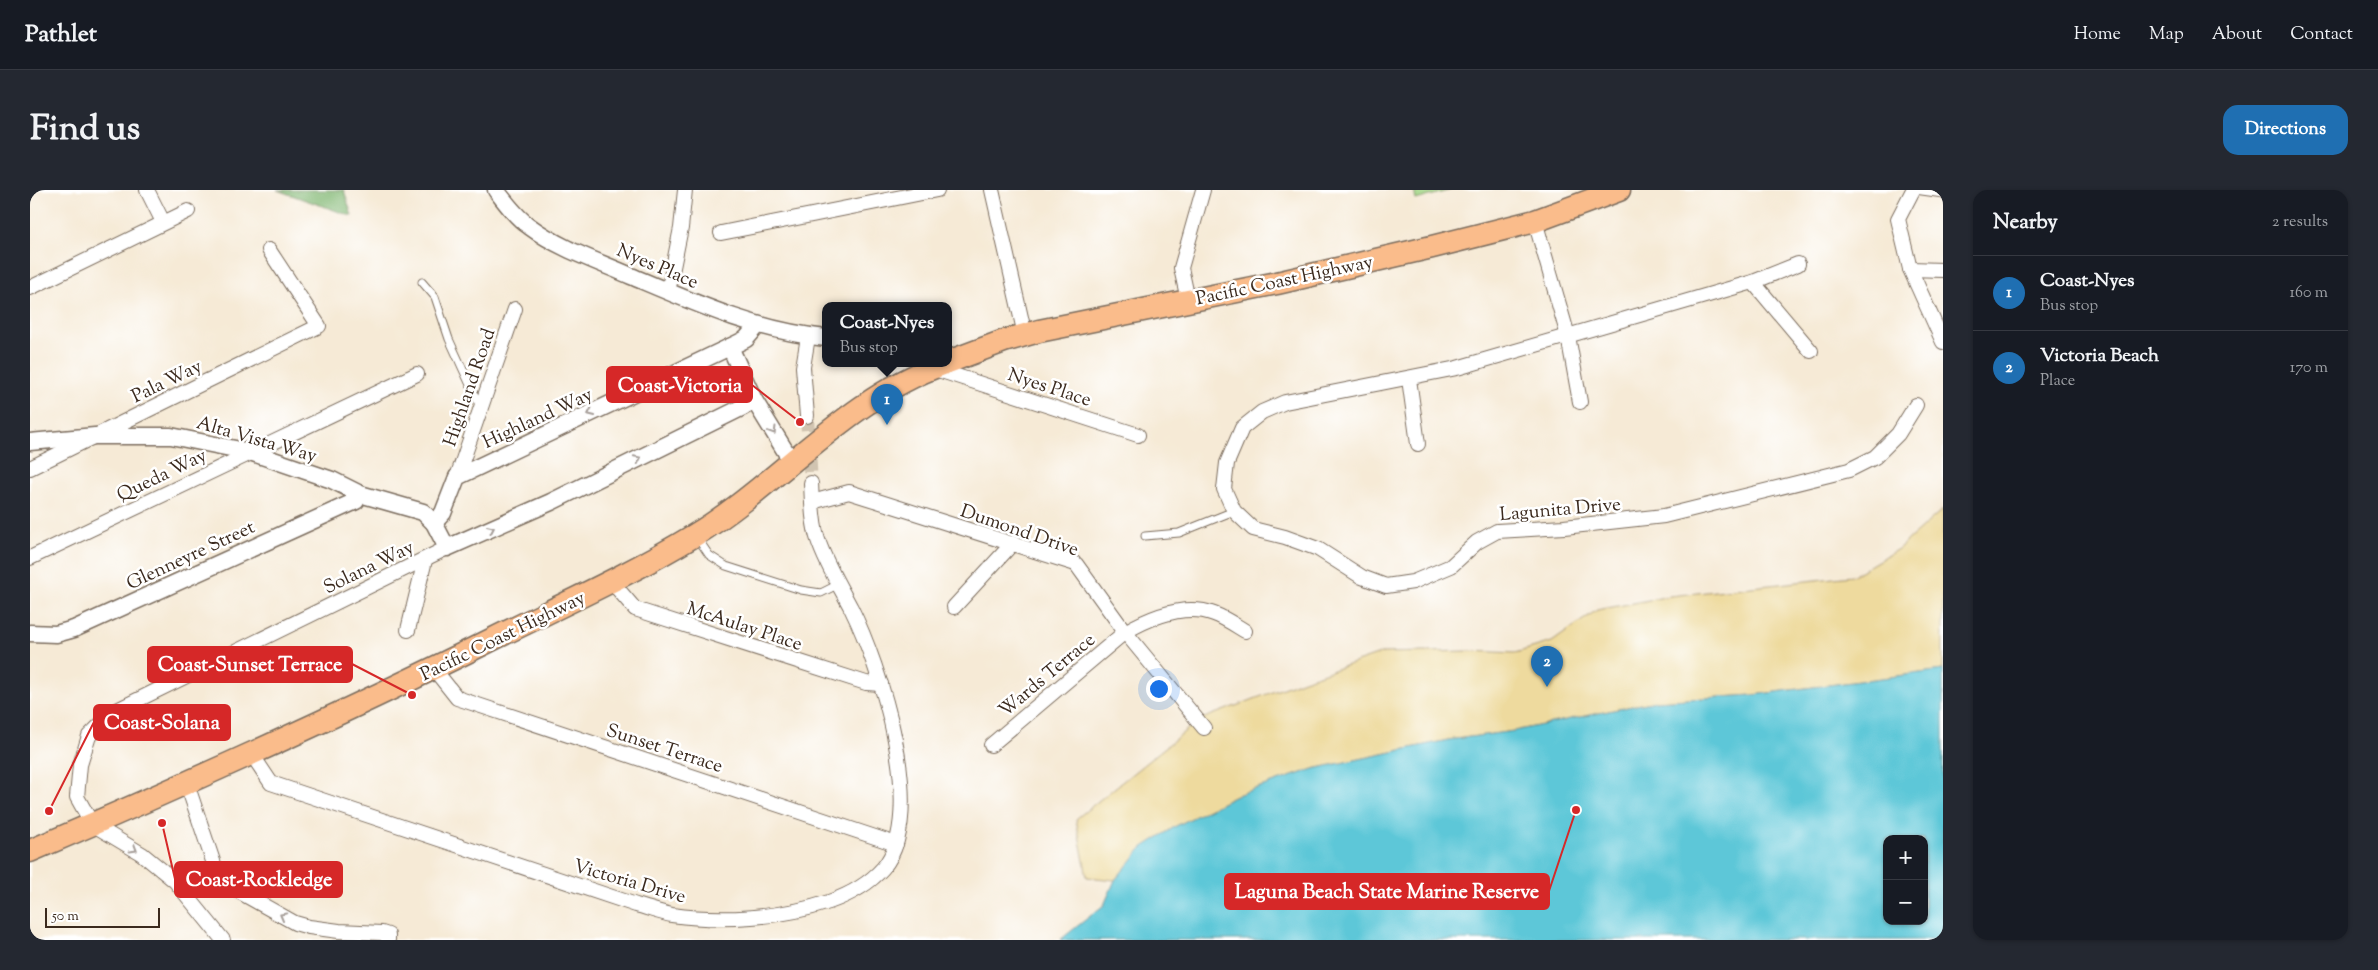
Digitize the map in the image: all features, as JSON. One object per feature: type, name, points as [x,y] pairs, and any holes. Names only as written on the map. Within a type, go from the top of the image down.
[{"type":"highway","name":"Pacific Coast Highway","points":[[952,359],[1025,335],[1296,278],[1535,221],[1616,190]]},
{"type":"highway","name":"Pacific Coast Highway","points":[[30,851],[434,669],[611,581],[696,535],[758,491],[792,462],[886,391],[930,367]]},
{"type":"street","points":[[147,190],[163,222]]},
{"type":"street","name":"Nyes Place","points":[[496,190],[527,225],[543,236],[578,254],[734,318],[786,334],[822,338]]},
{"type":"street","points":[[668,292],[681,228],[686,190]]},
{"type":"street","points":[[721,233],[937,190]]},
{"type":"street","points":[[992,190],[1025,335]]},
{"type":"street","points":[[1188,300],[1181,268],[1203,190]]},
{"type":"street","points":[[1914,190],[1898,219],[1910,269],[1943,342]]},
{"type":"street","points":[[30,288],[188,210]]},
{"type":"street","points":[[1535,221],[1568,336],[1580,402]]},
{"type":"street","name":"Pala Way","points":[[30,468],[319,326],[269,250]]},
{"type":"street","name":"Lagunita Drive","points":[[1798,264],[1753,282],[1456,368],[1409,379],[1285,402],[1255,417],[1242,428],[1227,463],[1224,489],[1234,511],[1253,529],[1292,539],[1318,549],[1362,577],[1386,586],[1413,582],[1451,566],[1477,542],[1497,531],[1564,527],[1664,516],[1849,470],[1875,457],[1898,434],[1916,405]]},
{"type":"street","points":[[1910,269],[1943,270]]},
{"type":"street","points":[[1753,282],[1810,351]]},
{"type":"street","name":"Highland Road","points":[[458,477],[514,310]]},
{"type":"street","name":"Highland Way","points":[[458,477],[746,339],[758,325]]},
{"type":"street","points":[[807,416],[804,367],[808,337]]},
{"type":"street","points":[[730,347],[754,400],[792,462]]},
{"type":"street","name":"Nyes Place","points":[[945,367],[1138,435]]},
{"type":"street","name":"Queda Way","points":[[30,558],[416,374]]},
{"type":"street","points":[[1409,379],[1418,444]]},
{"type":"street","name":"Solana Way","points":[[92,824],[77,797],[80,765],[89,736],[113,712],[447,548],[551,502],[754,400]]},
{"type":"street","name":"Alta Vista Way","points":[[30,442],[95,436],[172,436],[250,452],[332,480],[360,494],[423,512],[434,523],[447,548]]},
{"type":"street","points":[[434,523],[443,514],[458,477]]},
{"type":"street","name":"Victoria Drive","points":[[251,753],[271,784],[636,905],[672,915],[735,918],[769,916],[810,908],[852,894],[883,868],[896,844],[901,818],[901,773],[895,734],[880,684],[851,608],[837,585],[818,538],[812,502],[812,483]]},
{"type":"street","name":"Dumond Drive","points":[[812,502],[848,492],[1076,564],[1125,632],[1204,728]]},
{"type":"street","name":"Glenneyre Street","points":[[30,633],[56,634],[74,629],[356,500],[360,494]]},
{"type":"street","points":[[954,606],[1014,543]]},
{"type":"street","points":[[408,630],[425,560]]},
{"type":"street","name":"McAulay Place","points":[[611,581],[635,610],[866,683],[880,684]]},
{"type":"street","name":"Wards Terrace","points":[[991,744],[1125,632],[1142,622],[1168,613],[1185,611],[1213,613],[1245,631]]},
{"type":"street","name":"Sunset Terrace","points":[[434,669],[457,698],[896,844]]},
{"type":"street","points":[[186,781],[216,870],[234,889],[302,925],[385,936]]},
{"type":"street","points":[[92,824],[142,854],[175,881],[223,940]]},
{"type":"lane","points":[[1914,190],[1943,194]]},
{"type":"lane","points":[[422,282],[435,297],[449,339],[481,409]]},
{"type":"lane","points":[[1145,536],[1179,533],[1234,511]]},
{"type":"lane","points":[[696,535],[709,555],[726,566],[801,590],[821,593],[837,585]]},
{"type":"green space","points":[[277,190],[344,190],[352,216],[351,216]]},
{"type":"green space","points":[[1414,190],[1451,190],[1416,200]]},
{"type":"sand","points":[[1943,509],[1943,670],[1753,695],[1656,701],[1514,731],[1448,740],[1313,769],[1240,794],[1176,826],[1142,848],[1115,880],[1087,877],[1076,819],[1199,720],[1304,680],[1383,653],[1470,651],[1515,653],[1552,642],[1597,610],[1670,596],[1852,576],[1898,549]]},
{"type":"water","points":[[1943,670],[1943,940],[1060,940],[1104,905],[1115,880],[1142,848],[1176,826],[1240,794],[1313,769],[1448,740],[1514,731],[1656,701],[1753,695]]},
{"type":"tunnel","points":[[807,416],[811,483]]},
{"type":"place","name":"Coast-Victoria","points":[[800,422]]},
{"type":"place","name":"Coast-Nyes","points":[[887,425]]},
{"type":"place","name":"Victoria Beach","points":[[1547,687]]},
{"type":"place","name":"Coast-Sunset Terrace","points":[[412,695]]},
{"type":"place","name":"Laguna Beach State Marine Reserve","points":[[1576,810]]},
{"type":"place","name":"Coast-Solana","points":[[49,811]]},
{"type":"place","name":"Coast-Rockledge","points":[[162,823]]}]
